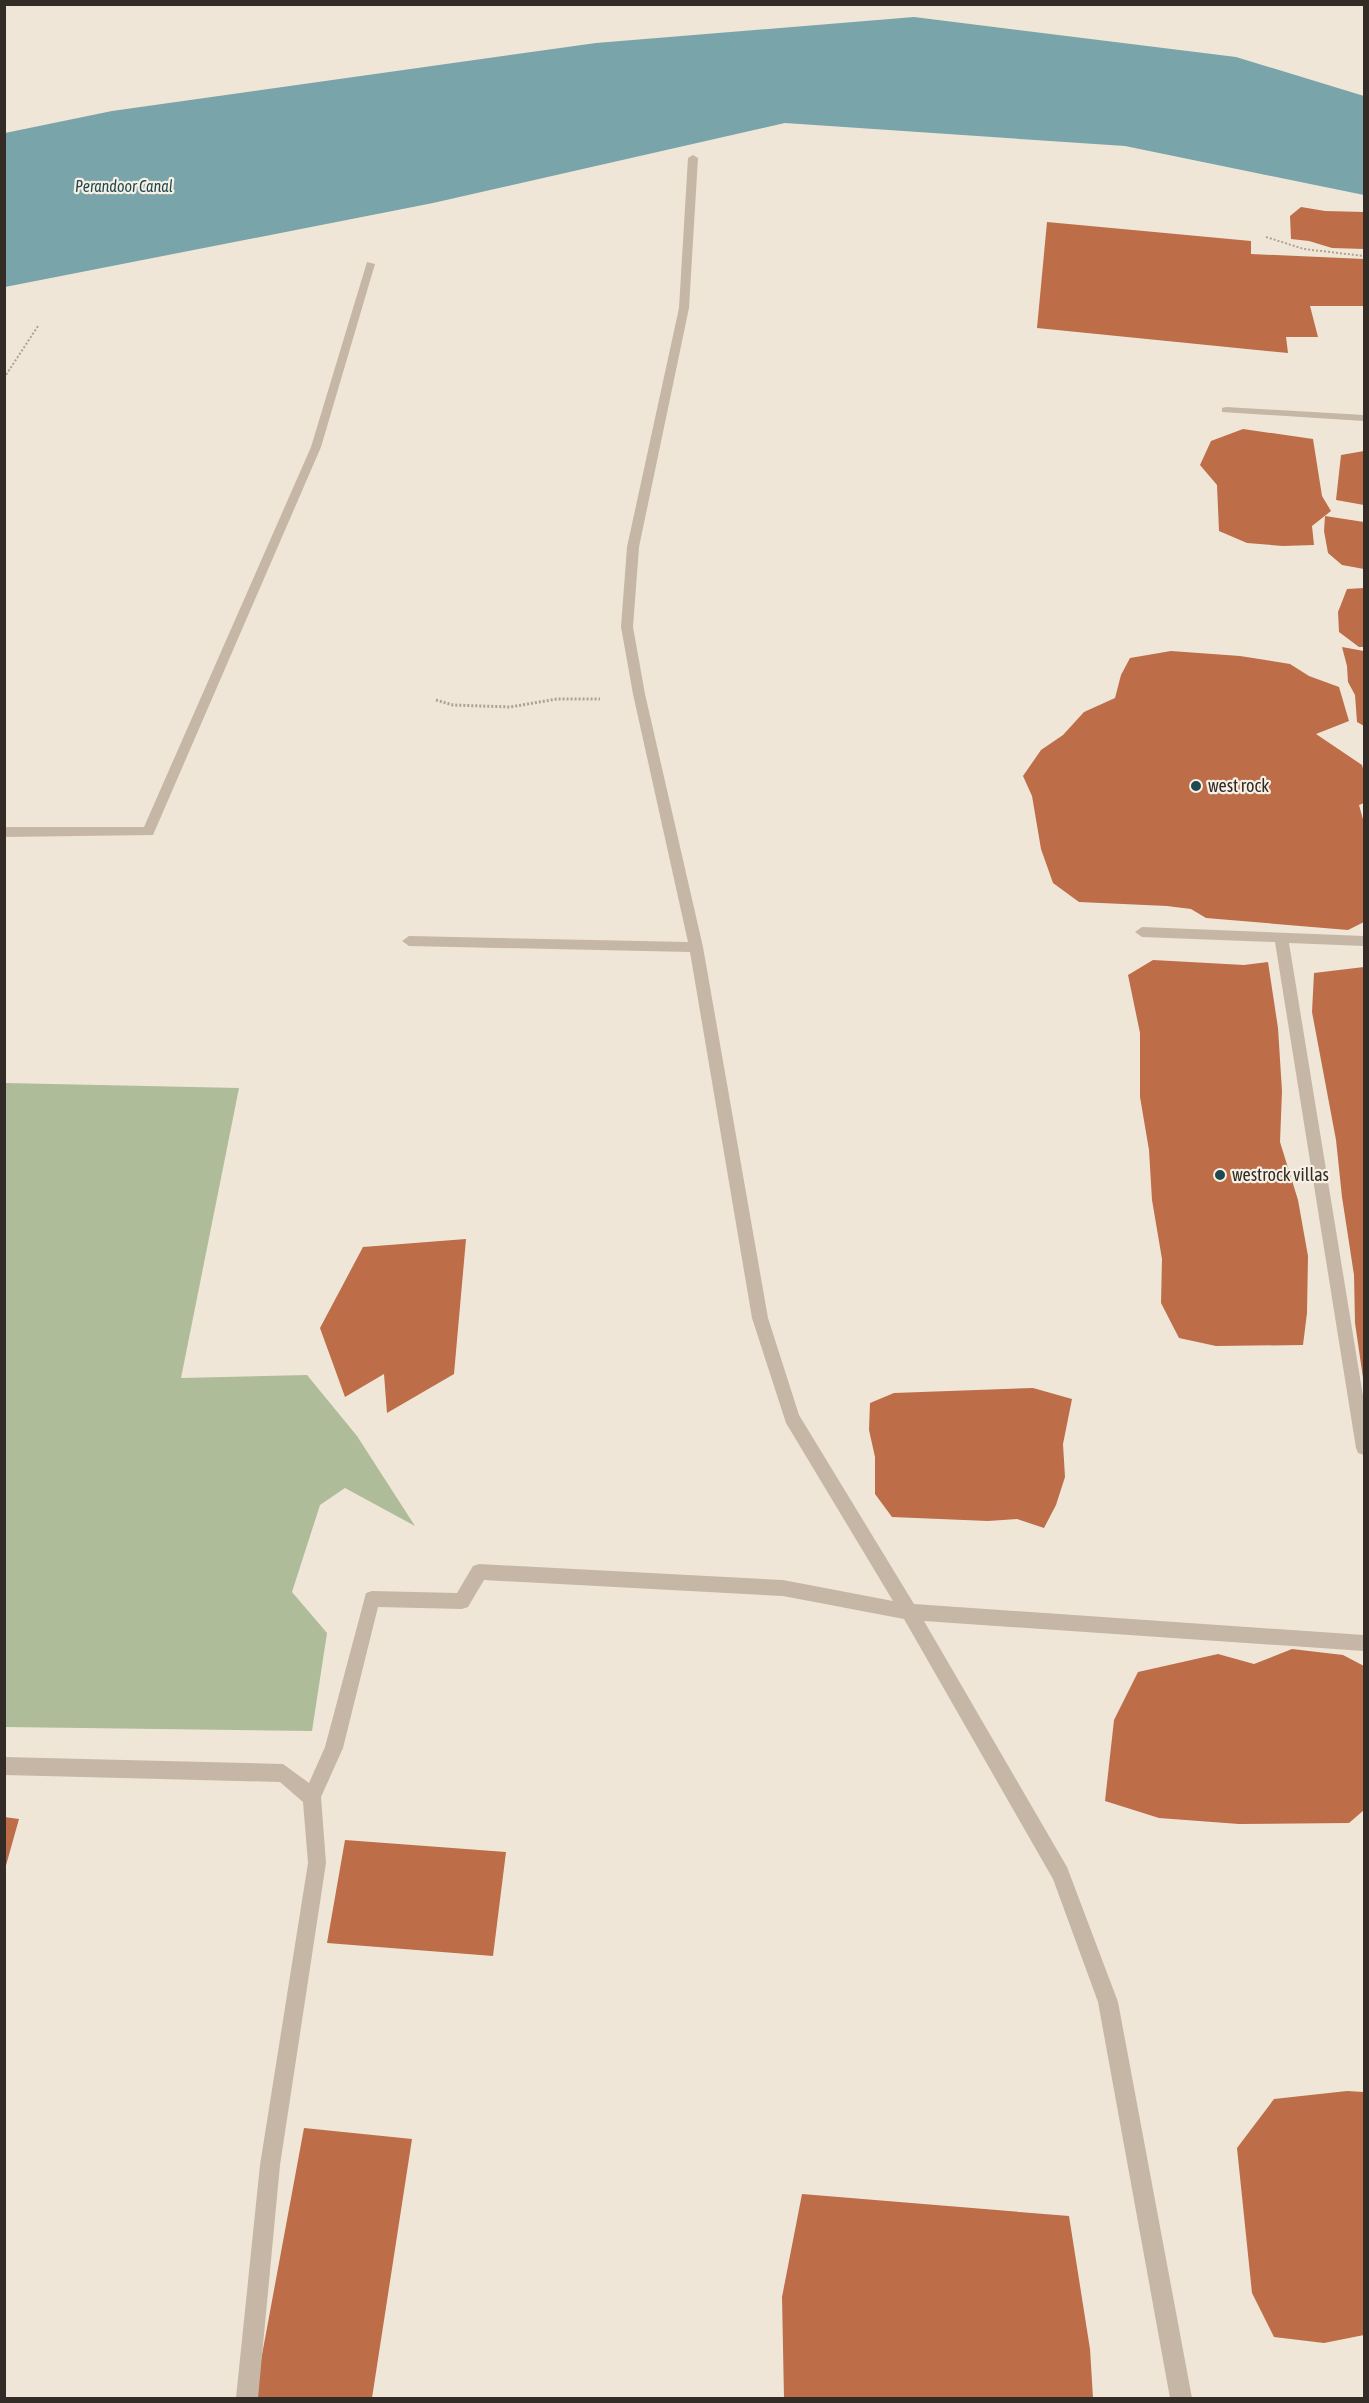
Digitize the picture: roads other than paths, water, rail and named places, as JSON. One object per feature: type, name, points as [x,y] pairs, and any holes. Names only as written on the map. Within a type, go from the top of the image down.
[{"type":"street","points":[[693,158],[684,308],[633,547],[627,627],[639,694],[696,947],[760,1318],[792,1418],[909,1612],[1060,1874],[1108,2002],[1181,2398]]},
{"type":"street","points":[[4,832],[148,832],[316,447],[370,264]]},
{"type":"street","points":[[1226,410],[1365,418]]},
{"type":"street","points":[[1142,932],[1365,941]]},
{"type":"street","points":[[1281,937],[1365,1448]]},
{"type":"street","points":[[408,942],[696,947]]},
{"type":"street","points":[[247,2398],[270,2164],[317,1863],[312,1797],[334,1748],[372,1599],[462,1601],[479,1572],[783,1588],[909,1612],[1365,1643]]},
{"type":"street","points":[[4,1766],[283,1773],[312,1797]]},
{"type":"water","name":"Perandoor Canal","points":[[914,17],[1236,57],[1364,96],[1364,195],[1125,146],[785,123],[433,203],[5,287],[5,133],[112,111],[596,43]]},
{"type":"place","name":"west rock","points":[[1196,786]]},
{"type":"place","name":"westrock villas","points":[[1220,1175]]}]
